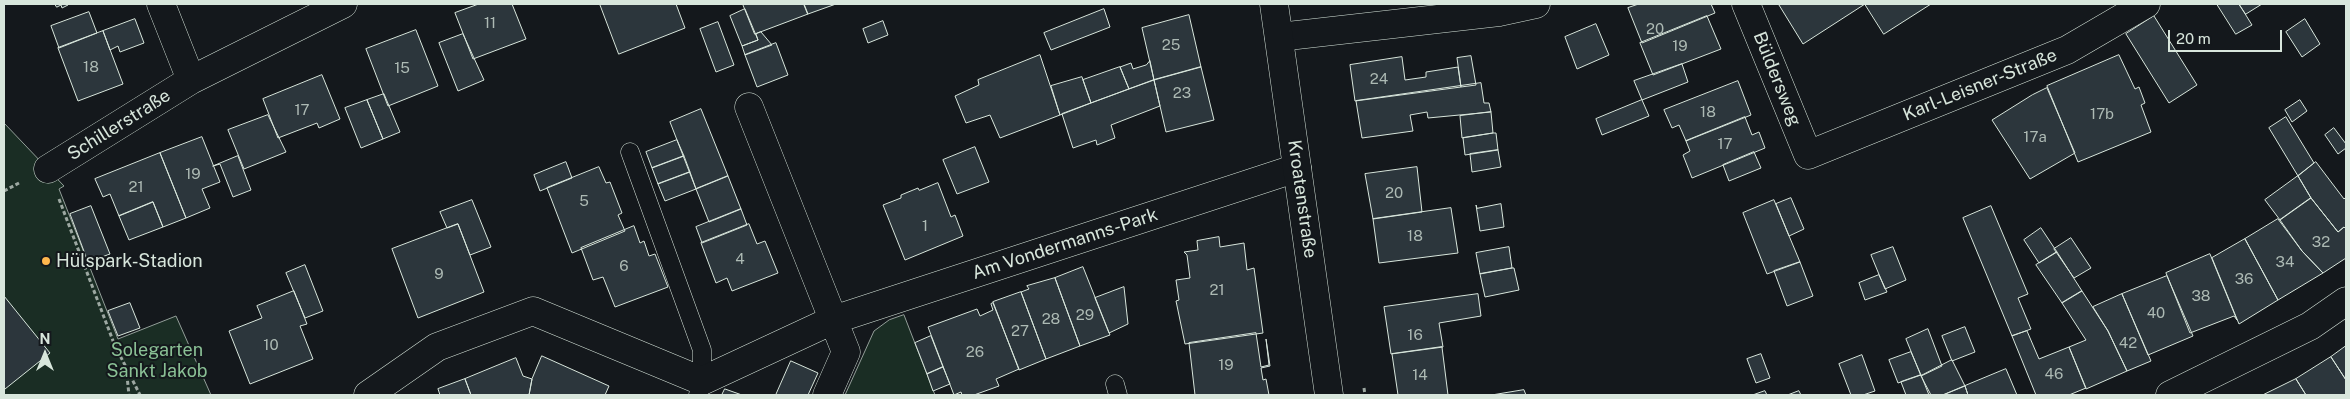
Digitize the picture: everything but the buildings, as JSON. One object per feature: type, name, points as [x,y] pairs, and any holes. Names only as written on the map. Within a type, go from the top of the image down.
[{"type":"street","name":"Schillerstraße","points":[[161,4],[190,80]]},
{"type":"street","name":"Kroatenstraße","points":[[1274,4],[1329,395]]},
{"type":"street","points":[[1279,37],[1499,12],[1536,4]]},
{"type":"street","name":"Büldersweg","points":[[1746,4],[1808,155]]},
{"type":"street","name":"Karl-Leisner-Straße","points":[[1808,155],[2067,50],[2146,4]]},
{"type":"street","name":"Schillerstraße","points":[[48,169],[190,80],[338,5]]},
{"type":"street","points":[[749,107],[846,352],[827,395]]},
{"type":"street","name":"Am Vondermanns-Park","points":[[700,388],[833,320],[1297,168]]},
{"type":"street","points":[[2170,395],[2310,326],[2346,302]]},
{"type":"street","points":[[368,395],[437,347],[533,311],[700,388]]},
{"type":"lane","points":[[630,152],[702,350],[700,388]]},
{"type":"path","points":[[48,169],[115,346],[140,395]]},
{"type":"path","points":[[126,367],[128,395]]},
{"type":"green space","name":"Hülspark-Stadion","points":[[4,123],[64,186],[59,189],[118,339],[176,316],[211,395],[4,395]]},
{"type":"green space","points":[[904,315],[935,395],[845,395],[874,331],[889,320]]},
{"type":"place","name":"Hülspark-Stadion","points":[[46,261]]},
{"type":"park label","name":"Solegarten Sankt Jakob","points":[[157,360]]}]
